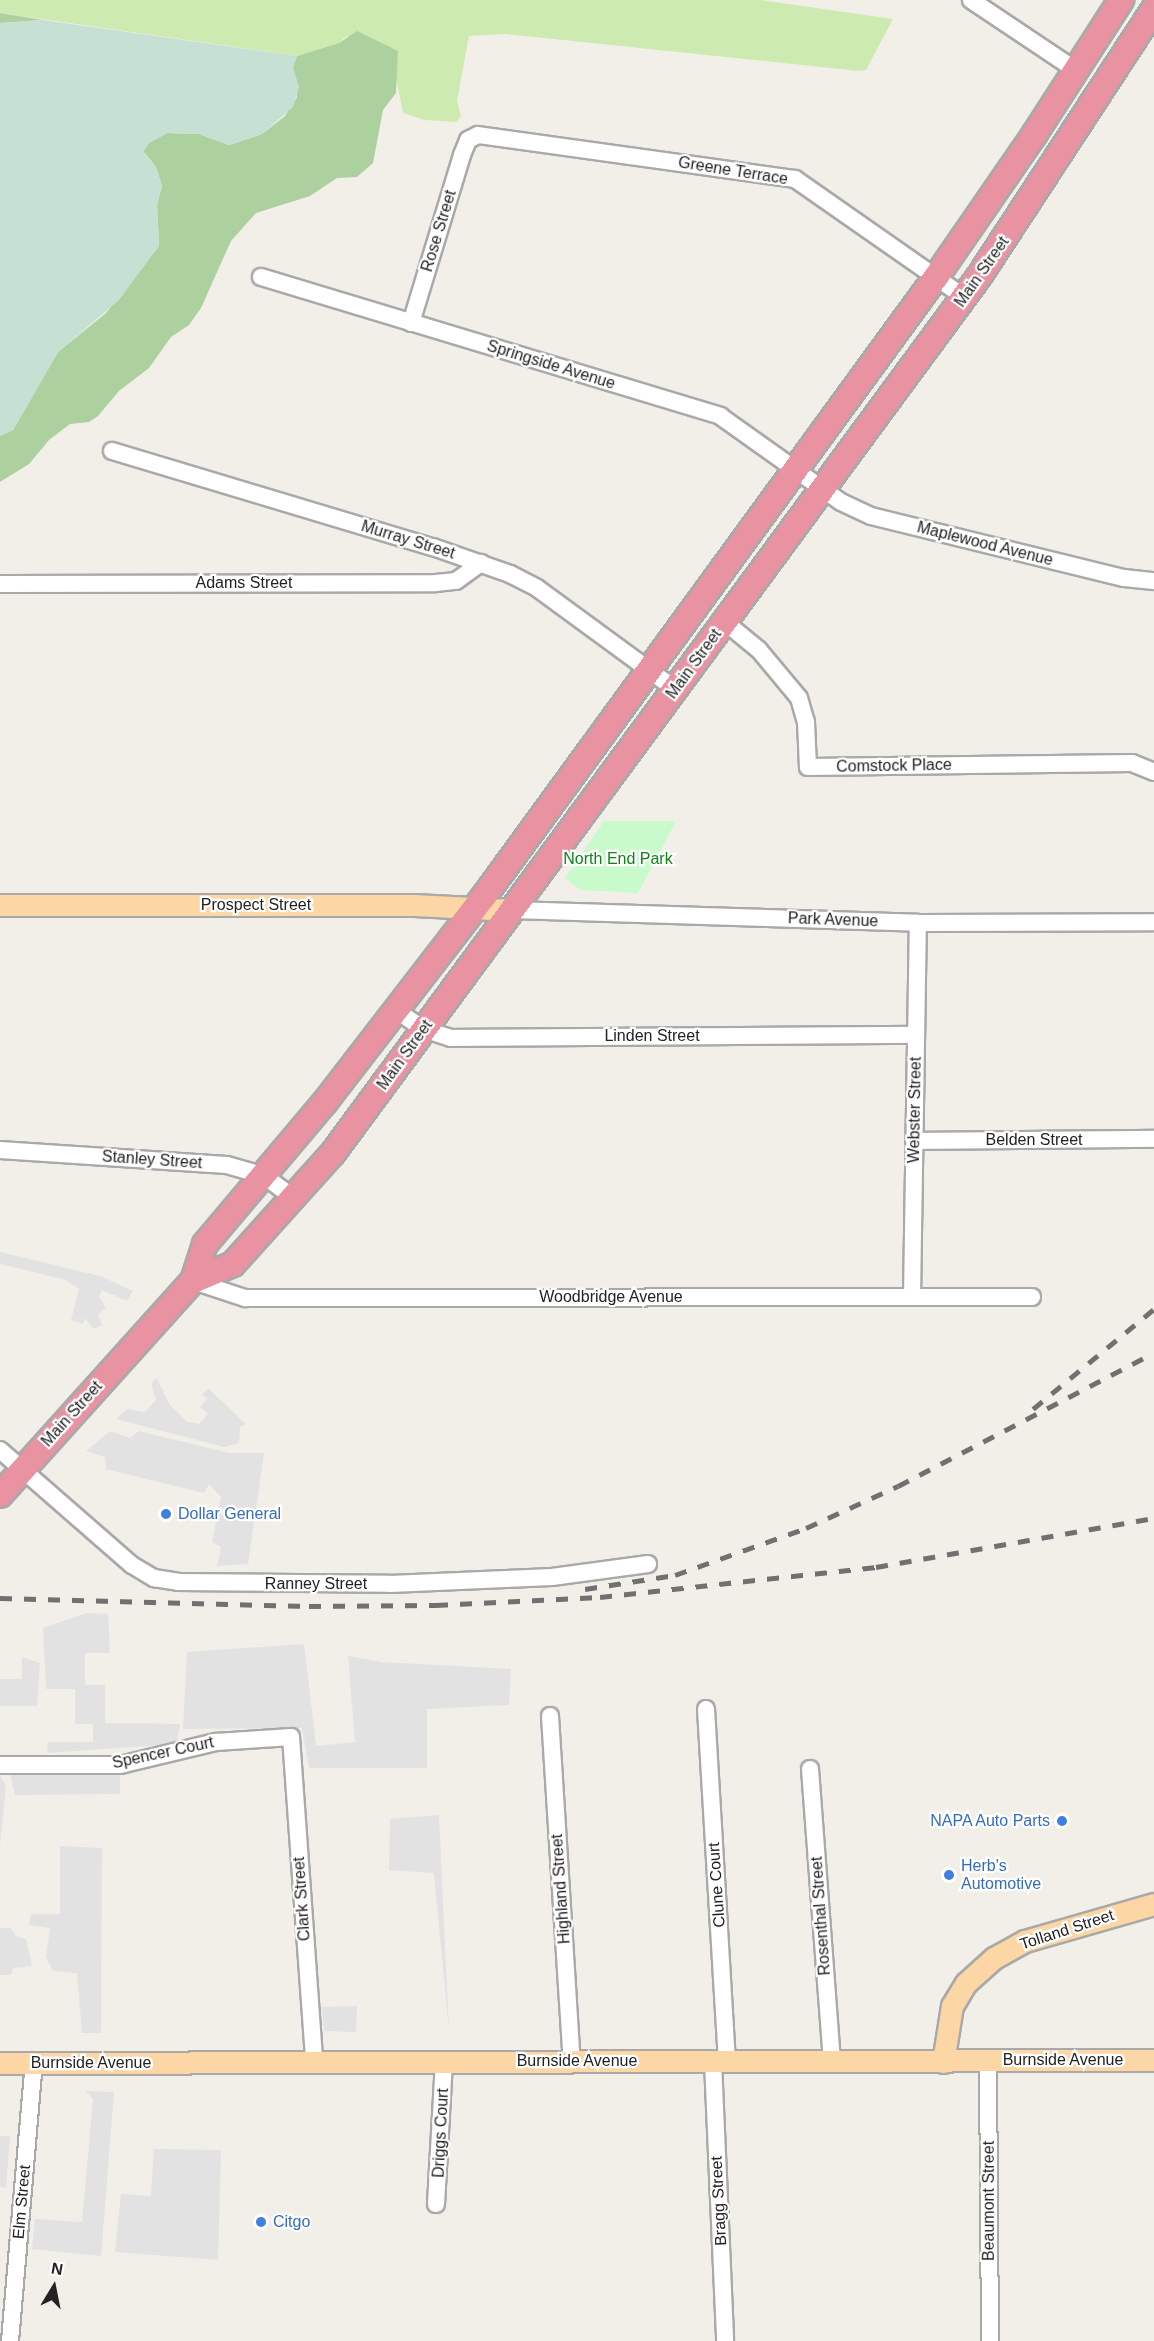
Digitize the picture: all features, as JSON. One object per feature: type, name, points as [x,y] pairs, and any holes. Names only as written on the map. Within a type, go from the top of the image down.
[{"type":"highway","name":"Main Street","points":[[0,1495],[193,1281],[206,1244],[396,1010],[475,908],[936,277],[1077,71],[1121,0]]},
{"type":"highway","name":"Main Street","points":[[193,1281],[233,1264],[333,1153],[964,297],[1059,160],[1154,9]]},
{"type":"main road","name":"Prospect Street","points":[[0,904],[512,910]]},
{"type":"main road","name":"Tolland Street","points":[[943,2062],[952,2006],[966,1983],[994,1958],[1025,1941],[1154,1904]]},
{"type":"main road","name":"Burnside Avenue","points":[[0,2063],[1154,2060]]},
{"type":"street","points":[[971,0],[1077,71]]},
{"type":"street","name":"Greene Terrace","points":[[468,140],[478,135],[494,136],[795,179],[964,297]]},
{"type":"street","name":"Rose Street","points":[[411,323],[468,140]]},
{"type":"street","name":"Springside Avenue","points":[[261,277],[720,416],[824,489]]},
{"type":"street","name":"Murray Street","points":[[112,451],[481,563],[537,588],[675,689]]},
{"type":"street","name":"Maplewood Avenue","points":[[824,489],[871,516],[1124,578],[1154,581]]},
{"type":"street","name":"Adams Street","points":[[0,584],[436,583],[456,581],[481,563]]},
{"type":"street","name":"Comstock Place","points":[[725,622],[759,650],[799,698],[806,722],[808,766],[1132,763],[1154,772]]},
{"type":"street","name":"Park Avenue","points":[[512,910],[918,923],[1154,922]]},
{"type":"street","name":"Webster Street","points":[[912,1297],[918,923]]},
{"type":"street","name":"Linden Street","points":[[396,1010],[423,1029],[451,1038],[916,1035]]},
{"type":"street","name":"Belden Street","points":[[914,1141],[1154,1139]]},
{"type":"street","name":"Stanley Street","points":[[0,1150],[227,1165],[263,1175],[294,1198]]},
{"type":"street","name":"Woodbridge Avenue","points":[[193,1281],[245,1298],[1032,1297]]},
{"type":"street","name":"Ranney Street","points":[[0,1450],[132,1565],[154,1578],[178,1582],[390,1584],[552,1577],[648,1564]]},
{"type":"street","name":"Clune Court","points":[[706,1709],[720,2062]]},
{"type":"street","name":"Highland Street","points":[[550,1716],[572,2061]]},
{"type":"street","name":"Spencer Court","points":[[0,1765],[120,1765],[216,1742],[291,1737]]},
{"type":"street","name":"Clark Street","points":[[291,1737],[314,2061]]},
{"type":"street","name":"Rosenthal Street","points":[[810,1769],[832,2062]]},
{"type":"street","name":"Beaumont Street","points":[[988,2060],[990,2341]]},
{"type":"street","name":"Driggs Court","points":[[436,2204],[444,2061]]},
{"type":"street","name":"Bragg Street","points":[[720,2062],[725,2341]]},
{"type":"street","name":"Elm Street","points":[[10,2341],[34,2063]]},
{"type":"green space","points":[[0,0],[760,0],[893,19],[866,70],[859,71],[506,34],[469,36],[457,101],[461,116],[456,122],[425,120],[403,113],[395,72],[398,51],[346,36],[339,43],[297,56],[0,13]]},
{"type":"green space","points":[[0,13],[43,20],[0,23]]},
{"type":"green space","points":[[43,20],[297,56],[293,67],[299,87],[293,107],[262,134],[229,145],[199,134],[167,133],[149,143],[143,152],[156,167],[162,186],[157,205],[159,246],[119,300],[58,352],[13,430],[0,436],[0,23]]},
{"type":"green space","points":[[357,31],[398,51],[396,93],[383,110],[373,163],[357,177],[337,178],[310,196],[256,213],[231,241],[201,308],[189,325],[171,337],[149,368],[119,391],[98,416],[89,422],[70,424],[49,440],[29,464],[0,482],[0,436],[13,430],[58,352],[106,313],[159,246],[157,205],[162,186],[156,167],[143,151],[149,143],[167,133],[199,134],[229,145],[262,134],[285,116],[297,97],[293,67],[297,56],[339,43]]},
{"type":"green space","name":"North End Park","points":[[604,821],[676,821],[638,893],[581,890],[565,878]]},
{"type":"shaded area","points":[[0,1252],[100,1276],[133,1291],[127,1301],[102,1290],[99,1296],[106,1308],[98,1314],[102,1325],[93,1329],[85,1318],[83,1324],[71,1320],[79,1289],[66,1280],[0,1264]]},
{"type":"shaded area","points":[[157,1378],[169,1404],[187,1422],[199,1424],[208,1414],[200,1407],[207,1399],[202,1394],[209,1389],[246,1424],[240,1427],[239,1443],[224,1447],[116,1419],[127,1409],[145,1412],[156,1400],[151,1383]]},
{"type":"shaded area","points":[[110,1431],[130,1438],[139,1431],[229,1453],[264,1453],[248,1564],[217,1566],[221,1547],[212,1542],[221,1497],[209,1484],[204,1493],[106,1469],[105,1457],[86,1451]]},
{"type":"shaded area","points":[[86,1613],[108,1614],[110,1653],[85,1653],[85,1685],[105,1685],[105,1723],[180,1724],[177,1744],[47,1753],[48,1742],[93,1742],[93,1724],[75,1724],[75,1689],[46,1689],[43,1628]]},
{"type":"shaded area","points":[[304,1644],[316,1746],[355,1742],[348,1656],[381,1662],[511,1669],[509,1705],[427,1709],[427,1768],[309,1768],[302,1728],[183,1729],[187,1652]]},
{"type":"shaded area","points":[[22,1657],[40,1663],[37,1706],[0,1706],[0,1679],[22,1679]]},
{"type":"shaded area","points":[[8,1765],[120,1765],[120,1794],[15,1795]]},
{"type":"shaded area","points":[[0,1775],[6,1786],[0,1845]]},
{"type":"shaded area","points":[[439,1815],[449,2031],[434,1873],[389,1870],[390,1819]]},
{"type":"shaded area","points":[[60,1846],[102,1848],[101,2033],[82,2033],[77,1973],[53,1971],[46,1957],[50,1928],[29,1925],[31,1914],[60,1914]]},
{"type":"shaded area","points":[[0,1928],[11,1928],[16,1936],[26,1939],[32,1966],[13,1968],[11,1975],[0,1975]]},
{"type":"shaded area","points":[[357,2006],[356,2032],[324,2031],[322,2007]]},
{"type":"shaded area","points":[[85,2091],[114,2092],[101,2256],[32,2249],[35,2219],[82,2222],[93,2099]]},
{"type":"shaded area","points":[[0,2136],[10,2136],[6,2188],[0,2187]]},
{"type":"shaded area","points":[[154,2149],[221,2150],[218,2260],[115,2252],[121,2194],[151,2196]]},
{"type":"railway","points":[[1033,1409],[1154,1309]]},
{"type":"railway","points":[[585,1589],[675,1575],[806,1528],[898,1486],[1154,1353]]},
{"type":"railway","points":[[0,1598],[309,1606],[436,1605],[600,1597],[876,1567],[1154,1518]]},
{"type":"place","name":"Dollar General","points":[[166,1514]]},
{"type":"place","name":"NAPA Auto Parts","points":[[1062,1821]]},
{"type":"place","name":"Herb's Automotive","points":[[949,1875]]},
{"type":"place","name":"Citgo","points":[[261,2222]]}]
